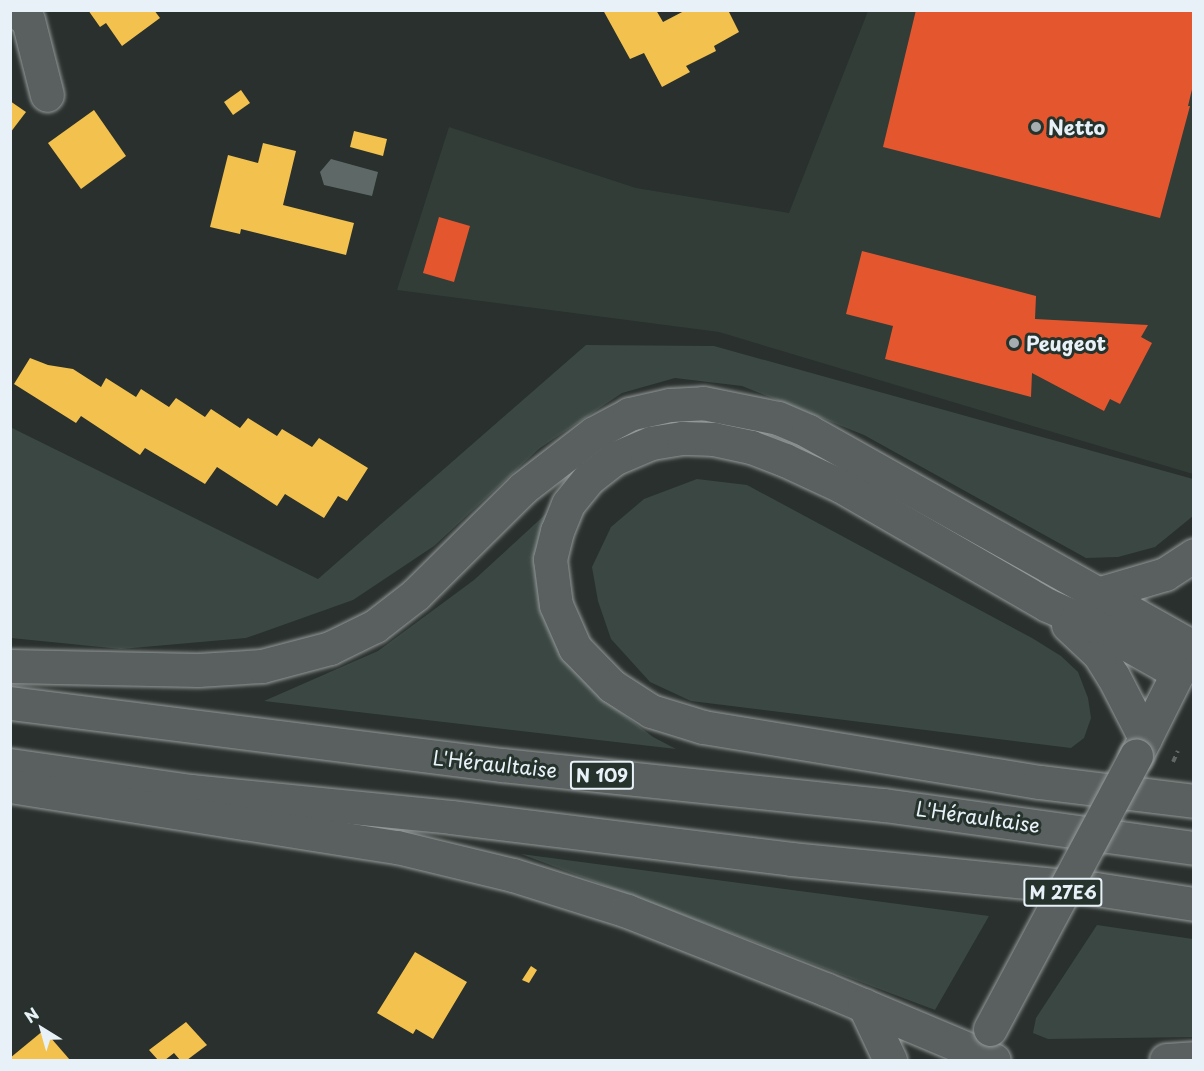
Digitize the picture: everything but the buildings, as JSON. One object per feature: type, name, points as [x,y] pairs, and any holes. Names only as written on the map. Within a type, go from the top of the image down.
[{"type":"main road","points":[[14,10],[28,20],[47,95]]},
{"type":"main road","points":[[10,666],[198,670],[262,666],[330,648],[375,626],[415,596],[524,488],[594,433],[629,414],[670,405],[703,403],[778,418],[808,431],[1097,594],[1188,653]]},
{"type":"main road","points":[[1188,653],[1095,626],[1047,605],[841,486],[751,447],[714,439],[682,438],[651,443],[615,458],[589,478],[568,504],[557,531],[550,559],[556,605],[575,648],[612,686],[651,711],[704,727],[1040,782],[1194,801]]},
{"type":"main road","points":[[1097,594],[1165,574],[1194,555]]},
{"type":"main road","points":[[1047,605],[1099,654],[1113,676],[1141,747]]},
{"type":"main road","name":"M 27E6","points":[[981,1051],[1188,653]]},
{"type":"main road","name":"L'Héraultaise","points":[[10,703],[502,765],[884,805],[1194,848]]},
{"type":"main road","points":[[10,765],[191,791],[451,817],[791,859],[1096,889],[1194,904]]},
{"type":"main road","points":[[10,786],[398,847],[513,876],[627,910],[981,1051]]},
{"type":"main road","points":[[864,1005],[890,1060]]},
{"type":"main road","points":[[1166,1060],[1194,1058]]},
{"type":"shaded area","points":[[868,11],[1193,11],[1193,474],[719,332],[397,290],[449,127],[636,188],[789,213]]},
{"type":"shaded area","points":[[331,159],[378,172],[372,196],[324,185],[320,172]]},
{"type":"shaded area","points":[[586,345],[714,346],[1193,479],[1193,516],[1155,547],[1118,557],[1086,558],[864,435],[742,386],[675,378],[622,393],[540,448],[434,546],[353,600],[246,638],[121,649],[11,638],[10,427],[318,579]]},
{"type":"shaded area","points":[[697,479],[747,485],[1032,638],[1061,656],[1078,672],[1088,698],[1091,718],[1084,738],[1071,748],[691,701],[650,682],[611,639],[598,601],[592,567],[611,527],[644,499]]},
{"type":"shaded area","points":[[572,490],[544,545],[572,668],[611,705],[653,737],[676,749],[264,701],[378,651],[474,580]]},
{"type":"shaded area","points":[[521,854],[989,916],[935,1010]]},
{"type":"shaded area","points":[[1097,925],[1193,939],[1193,1037],[1048,1039],[1033,1033],[1036,1018]]},
{"type":"place","name":"Netto","points":[[1036,127]]},
{"type":"place","name":"Peugeot","points":[[1014,343]]}]
